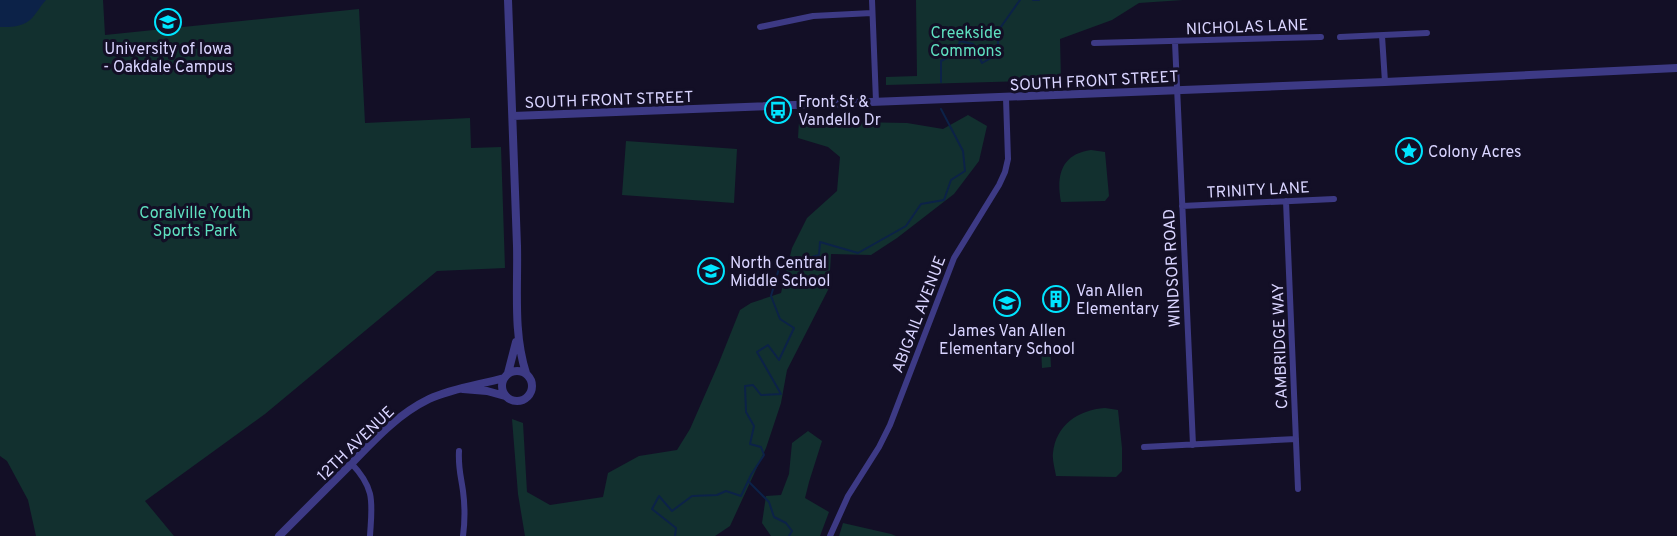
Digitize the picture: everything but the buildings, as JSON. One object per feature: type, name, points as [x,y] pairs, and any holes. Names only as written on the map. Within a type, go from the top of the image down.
[{"type":"street","points":[[508,0],[518,338],[521,357],[532,386],[527,398],[516,401],[505,396],[502,387],[518,338]]},
{"type":"street","points":[[872,0],[876,101]]},
{"type":"street","points":[[760,27],[813,16],[872,13]]},
{"type":"street","points":[[1340,37],[1428,33]]},
{"type":"street","points":[[1382,36],[1385,82]]},
{"type":"street","name":"NICHOLAS LANE","points":[[1094,44],[1321,37]]},
{"type":"street","name":"NICHOLAS LANE","points":[[1175,42],[1177,90]]},
{"type":"street","name":"SOUTH FRONT STREET","points":[[513,116],[1006,98],[1677,68]]},
{"type":"street","name":"WINDSOR ROAD","points":[[1177,90],[1193,445]]},
{"type":"street","name":"ABIGAIL AVENUE","points":[[830,536],[848,496],[887,432],[954,258],[1005,172],[1008,152],[1006,98]]},
{"type":"street","name":"TRINITY LANE","points":[[1182,206],[1334,199]]},
{"type":"street","name":"CAMBRIDGE WAY","points":[[1286,201],[1298,489]]},
{"type":"street","points":[[506,375],[517,371],[526,373]]},
{"type":"street","name":"12TH AVENUE","points":[[279,536],[351,463],[406,412],[431,399],[506,375]]},
{"type":"street","name":"12TH AVENUE","points":[[462,388],[505,396]]},
{"type":"street","points":[[1144,447],[1296,439]]},
{"type":"street","points":[[459,452],[458,469],[465,508],[463,536]]},
{"type":"street","points":[[351,463],[370,489],[372,500],[370,536]]},
{"type":"green space","name":"Coralville Youth Sports Park","points":[[0,0],[103,0],[105,35],[359,9],[365,123],[470,118],[471,148],[501,147],[505,268],[437,271],[265,414],[145,501],[174,536],[36,536],[28,500],[7,461],[0,456]]},
{"type":"green space","name":"Creekside Commons","points":[[916,0],[1183,0],[1139,3],[1112,20],[1060,39],[1061,80],[886,85],[886,77],[917,76]]},
{"type":"green space","points":[[968,115],[987,126],[979,161],[954,194],[871,255],[831,254],[829,288],[787,370],[781,403],[766,448],[730,526],[715,536],[525,536],[518,494],[512,419],[523,423],[527,492],[550,505],[603,497],[608,473],[639,456],[677,450],[690,429],[740,310],[751,303],[781,293],[792,248],[807,218],[837,191],[840,157],[828,147],[798,138],[799,121],[907,123],[943,129]]},
{"type":"green space","points":[[626,141],[737,149],[734,203],[622,195]]},
{"type":"green space","points":[[1091,150],[1105,152],[1109,196],[1105,201],[1061,202],[1060,175],[1067,161],[1081,152]]},
{"type":"green space","points":[[1041,347],[1050,347],[1051,367],[1042,368]]},
{"type":"green space","points":[[1105,408],[1118,410],[1122,471],[1116,477],[1056,476],[1053,453],[1055,443],[1064,427],[1077,416]]},
{"type":"green space","points":[[808,431],[822,441],[805,498],[829,512],[820,536],[771,536],[762,523],[766,496],[781,495],[789,474],[792,443]]},
{"type":"green space","points":[[843,523],[891,534],[896,536],[839,536]]},
{"type":"water","points":[[0,0],[46,0],[27,22],[16,26],[0,27]]},
{"type":"waterway","points":[[941,82],[941,61],[956,53],[960,41],[973,44],[982,63],[998,54],[998,31],[1020,0]]},
{"type":"waterway","points":[[1033,0],[1039,0]]},
{"type":"waterway","points":[[675,536],[676,528],[652,509],[659,496],[672,511],[692,496],[717,495],[726,491],[741,496],[764,455],[761,447],[750,444],[754,426],[746,412],[745,386],[753,385],[761,395],[781,394],[757,352],[768,345],[779,360],[794,328],[780,319],[771,296],[780,265],[819,255],[820,242],[858,253],[906,226],[921,204],[944,200],[951,180],[965,171],[963,151],[941,109]]},
{"type":"waterway","points":[[748,481],[769,502],[774,517],[786,523],[792,531],[789,536]]},
{"type":"place","name":"University of Iowa - Oakdale Campus","points":[[168,22]]},
{"type":"place","name":"Front St & Vandello Dr","points":[[778,110]]},
{"type":"place","name":"Colony Acres","points":[[1409,151]]},
{"type":"place","name":"North Central Middle School","points":[[711,271]]},
{"type":"place","name":"Van Allen Elementary","points":[[1056,299]]},
{"type":"place","name":"James Van Allen Elementary School","points":[[1007,303]]}]
